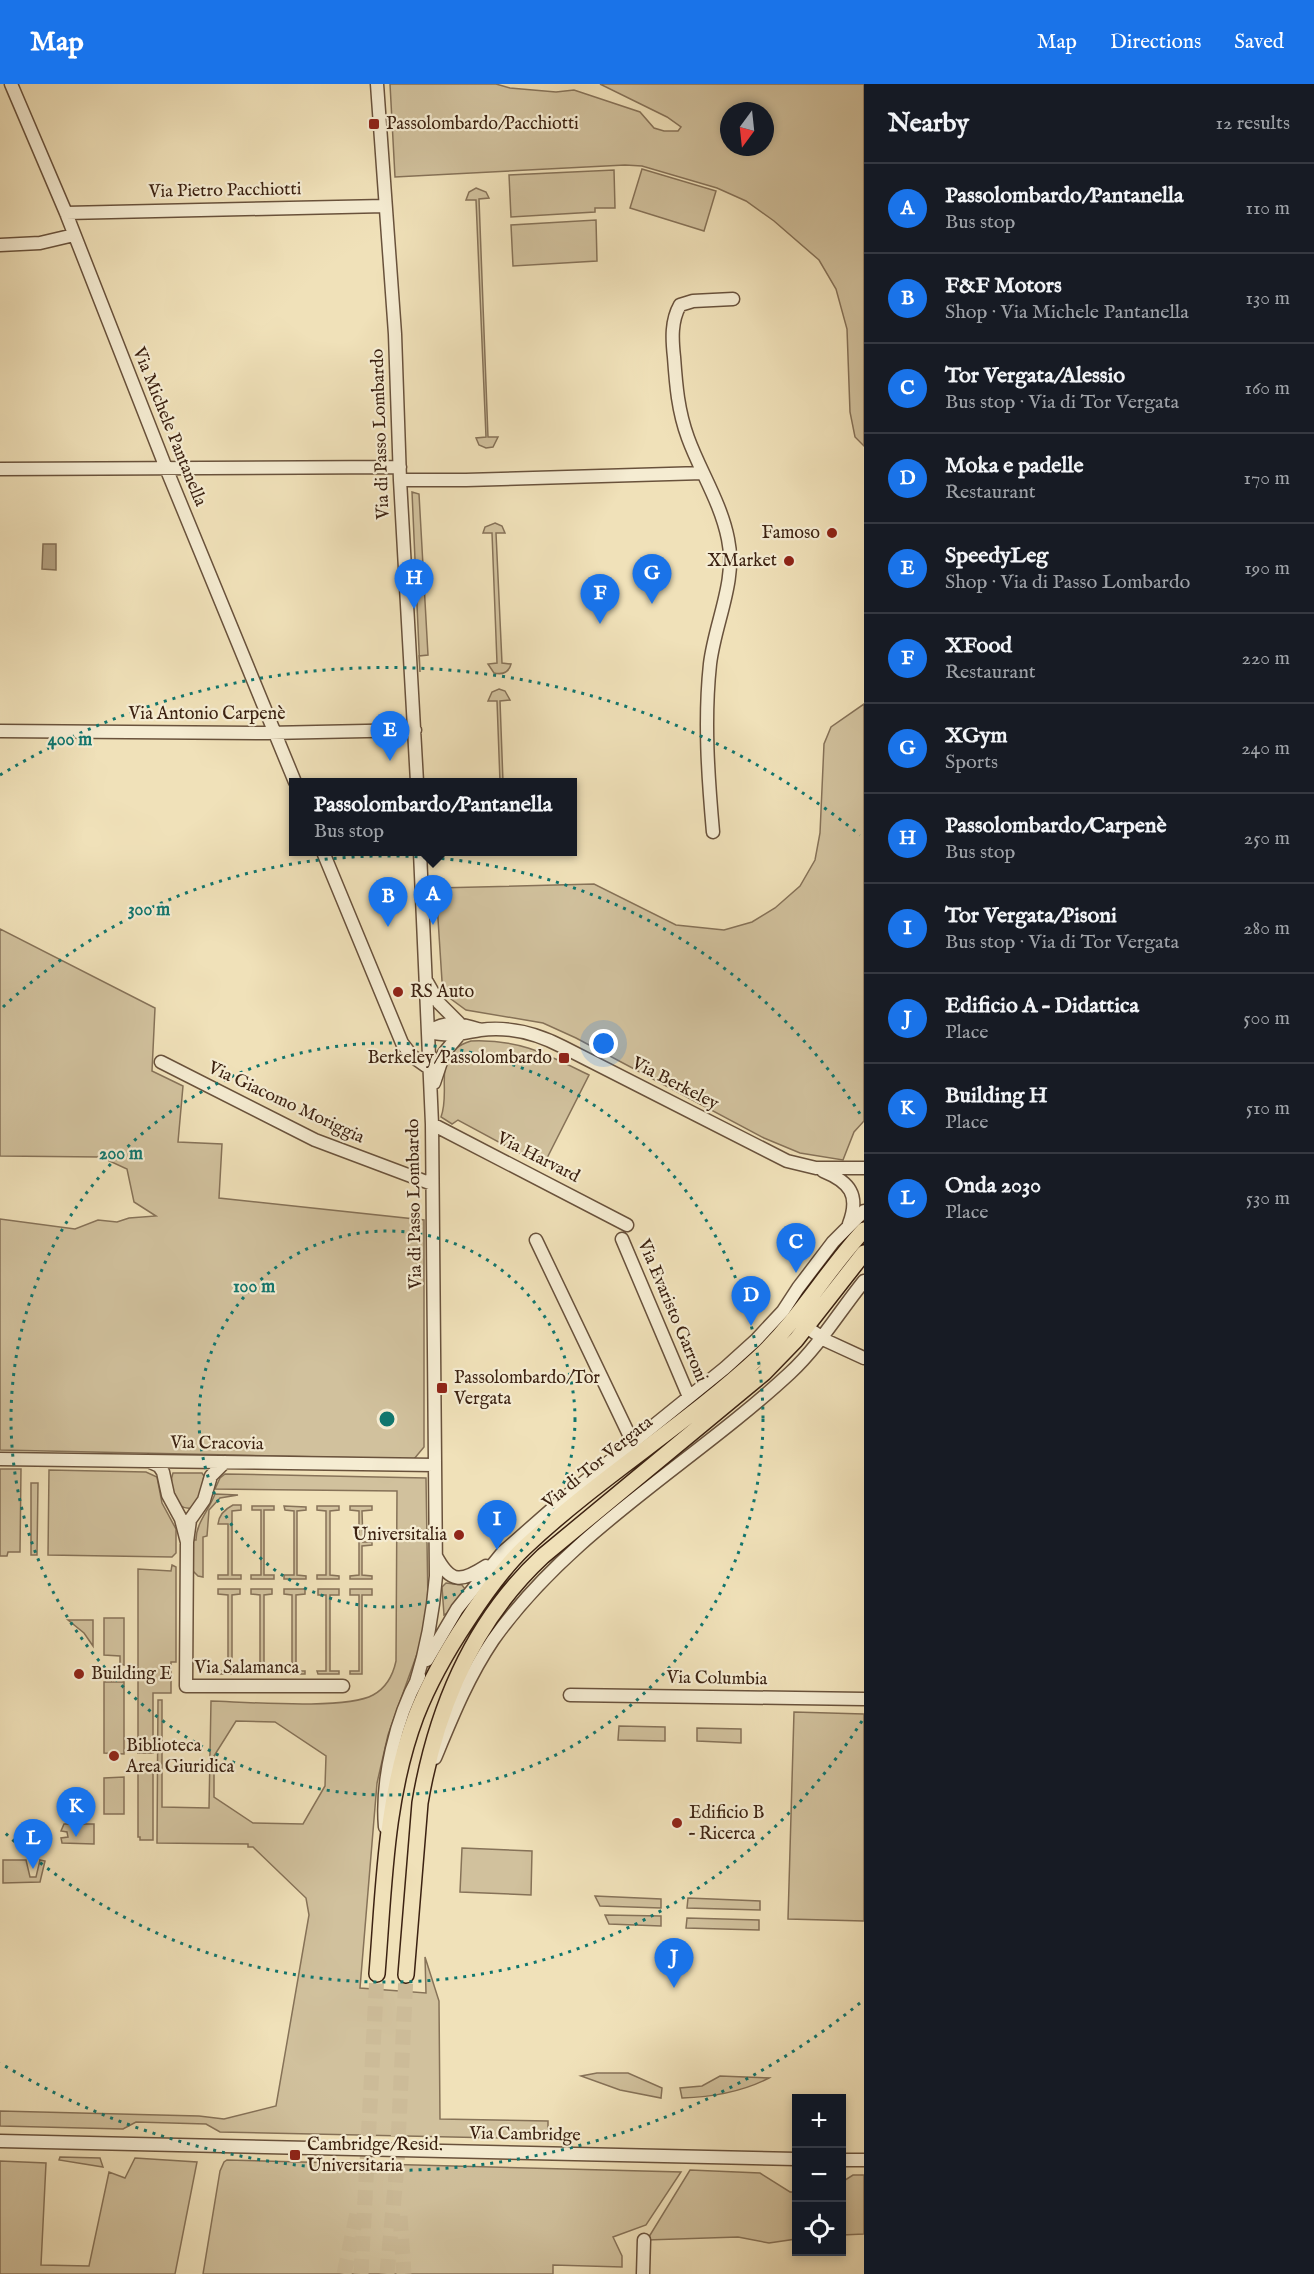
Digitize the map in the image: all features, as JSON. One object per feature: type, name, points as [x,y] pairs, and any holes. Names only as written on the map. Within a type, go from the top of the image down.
[{"type":"main road","name":"Via di Tor Vergata","points":[[406,1975],[422,1790],[438,1724],[456,1675],[482,1628],[520,1578],[552,1548],[752,1385],[780,1358],[795,1319],[864,1230]]},
{"type":"main road","name":"Via di Tor Vergata","points":[[377,1974],[387,1840],[399,1777],[417,1714],[447,1653],[493,1584],[525,1548],[749,1366],[864,1253]]},
{"type":"street","name":"Via Michele Pantanella","points":[[11,84],[66,213],[166,468],[293,778]]},
{"type":"street","name":"Via di Passo Lombardo","points":[[377,84],[395,334],[417,778]]},
{"type":"street","name":"Via Pietro Pacchiotti","points":[[66,213],[385,206]]},
{"type":"street","points":[[0,245],[40,243],[74,235]]},
{"type":"street","points":[[713,832],[707,758],[707,698],[712,650],[726,593],[730,557],[724,524],[687,436],[676,397],[672,334],[675,314],[680,304],[733,299]]},
{"type":"street","points":[[0,469],[166,468],[400,473],[455,480],[703,474]]},
{"type":"street","name":"Via Antonio Carpenè","points":[[0,731],[275,733],[414,730]]},
{"type":"street","points":[[325,856],[402,1043],[412,1056],[429,1068]]},
{"type":"street","name":"Via di Passo Lombardo","points":[[416,1682],[425,1654],[433,1610],[436,1556],[435,1249],[431,1094],[420,856]]},
{"type":"street","points":[[425,980],[459,1029],[440,1060],[431,1094]]},
{"type":"street","name":"Via Berkeley","points":[[428,1032],[459,1029],[520,1032],[550,1041],[773,1155],[793,1163],[816,1168],[864,1168]]},
{"type":"street","name":"Via Giacomo Moriggia","points":[[160,1062],[315,1140],[432,1184]]},
{"type":"street","name":"Via Harvard","points":[[432,1124],[627,1225]]},
{"type":"street","name":"Via Berkeley","points":[[816,1168],[842,1182],[852,1193],[854,1207],[847,1227]]},
{"type":"street","name":"Via di Tor Vergata","points":[[416,1682],[457,1609],[497,1559],[568,1495],[741,1354],[795,1319],[813,1268],[847,1227],[864,1211]]},
{"type":"street","name":"Via Evaristo Garroni","points":[[622,1239],[689,1397]]},
{"type":"street","points":[[536,1240],[633,1443]]},
{"type":"street","name":"Via di Tor Vergata","points":[[422,1790],[475,1668],[501,1630],[540,1582],[585,1541],[775,1386],[822,1338],[864,1281]]},
{"type":"street","points":[[795,1319],[822,1338],[864,1358]]},
{"type":"street","name":"Via Cracovia","points":[[0,1459],[434,1465]]},
{"type":"street","name":"Via Salamanca","points":[[148,1461],[159,1466],[167,1483],[168,1495],[181,1519],[187,1542]]},
{"type":"street","points":[[167,1483],[172,1467],[182,1461]]},
{"type":"street","points":[[195,1462],[201,1464],[207,1473],[208,1487]]},
{"type":"street","name":"Via Salamanca","points":[[225,1462],[213,1473],[204,1500],[190,1520],[187,1542],[186,1686],[343,1686]]},
{"type":"street","points":[[436,1556],[445,1572],[457,1578],[472,1575],[497,1559]]},
{"type":"street","points":[[387,1840],[384,1799],[389,1766],[402,1715],[416,1682]]},
{"type":"street","name":"Via Columbia","points":[[570,1695],[864,1699]]},
{"type":"street","name":"Via Cambridge","points":[[0,2141],[792,2159]]},
{"type":"street","points":[[846,2160],[864,2160]]},
{"type":"street","points":[[643,2274],[644,2240]]},
{"type":"shaded area","points":[[390,84],[496,84],[510,88],[556,92],[574,90],[640,112],[654,128],[678,131],[681,127],[667,117],[600,84],[864,84],[864,446],[855,437],[850,412],[847,329],[836,289],[819,260],[774,221],[746,201],[717,188],[642,166],[395,177]]},
{"type":"shaded area","points":[[642,169],[716,191],[704,231],[630,208]]},
{"type":"shaded area","points":[[614,170],[615,208],[595,208],[595,212],[511,217],[509,175]]},
{"type":"shaded area","points":[[476,188],[486,192],[489,198],[479,199],[488,437],[498,437],[493,447],[486,448],[479,445],[476,438],[486,437],[476,200],[466,200],[469,192]]},
{"type":"shaded area","points":[[596,220],[597,261],[513,266],[511,225]]},
{"type":"shaded area","points":[[412,492],[419,494],[428,655],[419,656]]},
{"type":"shaded area","points":[[495,523],[502,526],[505,533],[496,533],[502,663],[511,664],[507,671],[500,674],[494,673],[488,664],[497,663],[492,533],[483,533],[485,527]]},
{"type":"shaded area","points":[[43,544],[56,544],[56,570],[42,569]]},
{"type":"shaded area","points":[[499,689],[505,691],[510,700],[500,701],[503,778],[500,778],[497,701],[488,701],[492,692]]},
{"type":"shaded area","points":[[864,704],[864,1121],[854,1132],[843,1160],[800,1153],[764,1138],[576,1038],[543,1023],[466,1010],[451,999],[442,981],[436,888],[594,884],[676,925],[724,930],[752,922],[775,908],[800,886],[815,860],[820,833],[824,744],[831,727]]},
{"type":"shaded area","points":[[0,929],[155,1008],[152,1071],[183,1086],[178,1142],[222,1144],[219,1198],[424,1220],[424,1447],[414,1459],[0,1450],[0,1219],[75,1229],[98,1220],[117,1222],[129,1218],[156,1216],[134,1202],[127,1169],[101,1157],[0,1156]]},
{"type":"shaded area","points":[[471,1041],[519,1045],[546,1054],[589,1075],[543,1166],[458,1120],[452,1124],[441,1117],[444,1106],[446,1063],[450,1054]]},
{"type":"shaded area","points":[[0,1469],[21,1469],[20,1552],[8,1552],[7,1556],[0,1556]]},
{"type":"shaded area","points":[[49,1470],[146,1472],[157,1477],[162,1503],[176,1529],[176,1553],[172,1557],[48,1555]]},
{"type":"shaded area","points":[[173,1473],[202,1473],[204,1476],[200,1496],[192,1508],[181,1506],[177,1502],[171,1484]]},
{"type":"shaded area","points":[[225,1474],[426,1478],[428,1605],[422,1640],[388,1735],[377,1783],[360,1988],[426,1993],[425,1957],[439,2001],[440,2119],[548,2121],[548,2139],[220,2132],[206,2124],[136,2122],[123,2129],[0,2126],[0,2111],[199,2116],[224,2119],[276,2106],[309,1915],[306,1898],[253,1847],[248,1847],[248,1844],[157,1843],[158,1700],[162,1700],[162,1807],[209,1808],[211,1701],[319,1704],[360,1700],[382,1689],[391,1676],[396,1661],[397,1491],[215,1489],[220,1478]],"holes":[[[236,1721],[275,1722],[326,1756],[325,1786],[303,1824],[253,1823],[214,1797],[214,1756]]]},
{"type":"shaded area","points":[[31,1483],[38,1483],[37,1555],[31,1555]]},
{"type":"shaded area","points":[[215,1494],[238,1495],[220,1498],[209,1510],[207,1536],[203,1537],[203,1577],[193,1571],[192,1540],[196,1540],[200,1522]]},
{"type":"shaded area","points":[[233,1505],[241,1505],[241,1510],[232,1511],[232,1575],[241,1575],[241,1579],[218,1579],[218,1575],[228,1575],[228,1524],[218,1524],[223,1513]]},
{"type":"shaded area","points":[[252,1506],[274,1506],[274,1510],[264,1510],[264,1575],[274,1575],[274,1579],[251,1579],[251,1575],[261,1575],[261,1510],[252,1510]]},
{"type":"shaded area","points":[[284,1506],[306,1507],[306,1510],[297,1511],[297,1575],[306,1576],[306,1579],[284,1579],[284,1575],[294,1575],[294,1511],[285,1510]]},
{"type":"shaded area","points":[[317,1506],[339,1506],[339,1510],[330,1511],[330,1575],[339,1576],[339,1579],[317,1579],[317,1575],[326,1575],[326,1511],[317,1510]]},
{"type":"shaded area","points":[[350,1506],[372,1506],[372,1510],[362,1511],[363,1542],[372,1542],[372,1545],[362,1546],[362,1575],[372,1576],[372,1579],[350,1579],[350,1576],[359,1575],[359,1511],[350,1510]]},
{"type":"shaded area","points":[[172,1565],[176,1567],[176,1662],[171,1662],[171,1693],[153,1693],[153,1753],[138,1753],[138,1569],[171,1571]]},
{"type":"shaded area","points":[[446,1583],[462,1585],[465,1589],[448,1613],[444,1615],[442,1587]]},
{"type":"shaded area","points":[[218,1589],[240,1589],[240,1594],[232,1595],[232,1670],[240,1671],[240,1674],[218,1674],[218,1671],[228,1670],[228,1595],[218,1594]]},
{"type":"shaded area","points":[[251,1589],[272,1589],[272,1594],[264,1595],[264,1670],[272,1671],[272,1674],[251,1674],[251,1671],[260,1670],[260,1595],[251,1594]]},
{"type":"shaded area","points":[[284,1589],[305,1589],[305,1594],[296,1595],[296,1671],[305,1671],[305,1674],[284,1674],[284,1671],[292,1670],[292,1595],[284,1594]]},
{"type":"shaded area","points":[[318,1589],[339,1589],[339,1595],[330,1595],[330,1671],[339,1671],[339,1674],[318,1674],[317,1671],[326,1671],[326,1595],[318,1595]]},
{"type":"shaded area","points":[[350,1589],[372,1589],[372,1595],[362,1595],[362,1674],[350,1674],[350,1671],[359,1671],[359,1595],[350,1595]]},
{"type":"shaded area","points":[[104,1618],[124,1618],[124,1665],[120,1664],[120,1656],[104,1655]]},
{"type":"shaded area","points":[[68,1620],[93,1620],[93,1646],[84,1633]]},
{"type":"shaded area","points":[[104,1682],[124,1682],[124,1754],[104,1753]]},
{"type":"shaded area","points":[[794,1712],[864,1714],[864,1921],[788,1919]]},
{"type":"shaded area","points":[[619,1726],[665,1727],[665,1741],[618,1740]]},
{"type":"shaded area","points":[[697,1728],[741,1729],[741,1743],[697,1741]]},
{"type":"shaded area","points":[[138,1766],[153,1766],[153,1840],[140,1840],[138,1837]]},
{"type":"shaded area","points":[[124,1777],[124,1814],[104,1814],[104,1778]]},
{"type":"shaded area","points":[[64,1824],[94,1824],[94,1844],[62,1843],[61,1838],[68,1837],[67,1832],[61,1831]]},
{"type":"shaded area","points":[[462,1848],[532,1851],[531,1895],[460,1892]]},
{"type":"shaded area","points":[[3,1860],[26,1860],[30,1877],[36,1877],[40,1860],[45,1861],[40,1882],[3,1883]]},
{"type":"shaded area","points":[[595,1896],[661,1899],[661,1908],[600,1906]]},
{"type":"shaded area","points":[[688,1898],[760,1901],[760,1910],[687,1908]]},
{"type":"shaded area","points":[[605,1915],[661,1916],[661,1926],[609,1924]]},
{"type":"shaded area","points":[[687,1918],[759,1920],[759,1930],[686,1928]]},
{"type":"shaded area","points":[[597,2073],[628,2073],[662,2088],[661,2098],[620,2090],[581,2076]]},
{"type":"shaded area","points":[[720,2076],[769,2078],[727,2093],[682,2098],[680,2088],[702,2086]]},
{"type":"shaded area","points":[[60,2157],[100,2158],[103,2167],[59,2160]]},
{"type":"shaded area","points":[[135,2158],[197,2162],[175,2274],[0,2274],[0,2161],[46,2163],[41,2265],[89,2266],[109,2172],[125,2178]]},
{"type":"shaded area","points":[[227,2160],[681,2172],[646,2225],[613,2237],[622,2256],[622,2267],[553,2265],[553,2274],[203,2274],[220,2171]]},
{"type":"shaded area","points":[[690,2170],[760,2173],[792,2192],[792,2240],[769,2243],[738,2237],[647,2240]]},
{"type":"shaded area","points":[[853,2175],[864,2175],[864,2234],[846,2235],[846,2179]]},
{"type":"tunnel","points":[[361,2274],[377,1974]]},
{"type":"tunnel","points":[[387,2274],[397,2165],[406,1975]]},
{"type":"tunnel","points":[[344,2274],[357,2213]]},
{"type":"tunnel","points":[[400,2216],[404,2274]]},
{"type":"place","name":"Passolombardo/Pacchiotti","points":[[374,124]]},
{"type":"place","name":"Famoso","points":[[832,533]]},
{"type":"place","name":"XMarket","points":[[789,561]]},
{"type":"place","name":"XGym","points":[[652,604]]},
{"type":"place","name":"Passolombardo/Carpenè","points":[[414,609]]},
{"type":"place","name":"XFood","points":[[600,624]]},
{"type":"place","name":"SpeedyLeg","points":[[390,761]]},
{"type":"place","name":"Passolombardo/Pantanella","points":[[433,925]]},
{"type":"place","name":"F&F Motors","points":[[388,927]]},
{"type":"place","name":"RS Auto","points":[[398,992]]},
{"type":"place","name":"Berkeley/Passolombardo","points":[[564,1058]]},
{"type":"place","name":"Tor Vergata/Alessio","points":[[796,1273]]},
{"type":"place","name":"Moka e padelle","points":[[751,1326]]},
{"type":"place","name":"Passolombardo/Tor Vergata","points":[[442,1388]]},
{"type":"place","name":"Universitalia","points":[[459,1535]]},
{"type":"place","name":"Tor Vergata/Pisoni","points":[[497,1550]]},
{"type":"place","name":"Building E","points":[[79,1674]]},
{"type":"place","name":"Biblioteca Area Giuridica","points":[[114,1756]]},
{"type":"place","name":"Edificio B – Ricerca","points":[[677,1823]]},
{"type":"place","name":"Building H","points":[[76,1837]]},
{"type":"place","name":"Onda 2030","points":[[33,1869]]},
{"type":"place","name":"Edificio A – Didattica","points":[[674,1988]]},
{"type":"place","name":"Cambridge/Resid. Universitaria","points":[[295,2155]]}]
